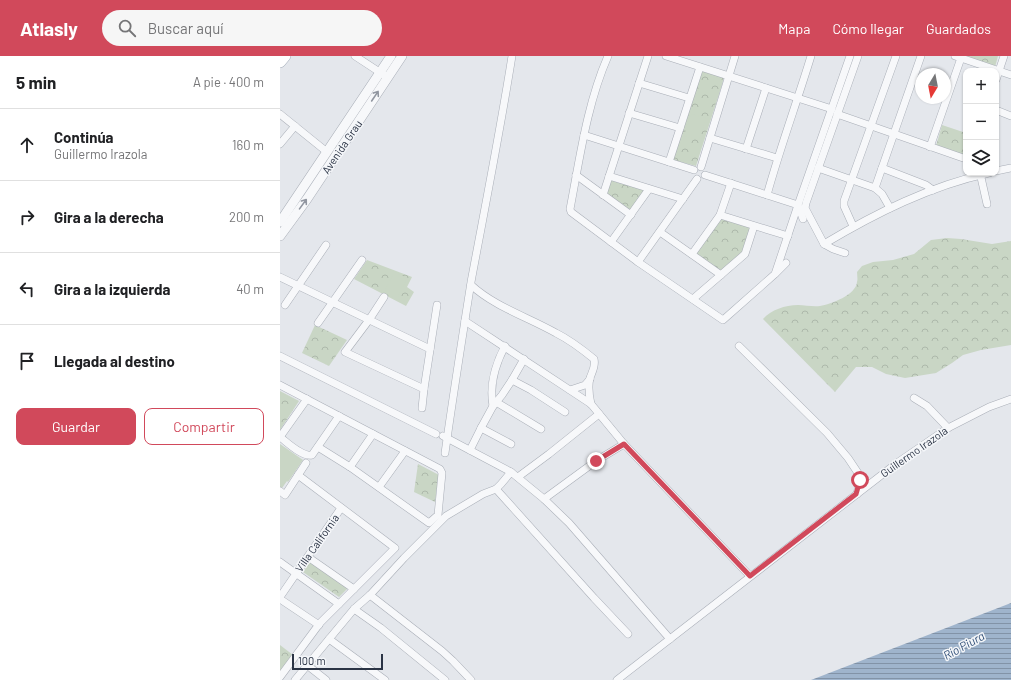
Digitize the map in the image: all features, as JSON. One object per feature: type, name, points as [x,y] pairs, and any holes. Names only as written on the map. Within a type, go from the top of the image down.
[{"type":"main road","points":[[280,62],[285,56]]},
{"type":"street","points":[[355,56],[384,75]]},
{"type":"street","name":"Avenida Grau","points":[[281,233],[307,199],[384,75],[391,56]]},
{"type":"street","name":"Avenida Grau","points":[[280,222],[327,152],[384,75],[402,56]]},
{"type":"street","points":[[444,453],[471,284],[495,150],[504,109],[512,56]]},
{"type":"street","points":[[608,56],[590,106],[570,209],[571,212],[638,262],[723,320],[786,263]]},
{"type":"street","points":[[603,195],[648,56]]},
{"type":"street","points":[[666,56],[798,98],[870,126],[963,158]]},
{"type":"street","points":[[701,168],[735,56]]},
{"type":"street","points":[[766,195],[811,56]]},
{"type":"street","points":[[845,253],[824,244],[805,208],[850,56]]},
{"type":"street","points":[[775,274],[798,205],[834,112],[858,56]]},
{"type":"street","points":[[853,226],[844,206],[844,202],[896,56]]},
{"type":"street","points":[[875,188],[921,56]]},
{"type":"street","points":[[1004,56],[999,71],[1011,76]]},
{"type":"street","points":[[930,147],[958,57],[990,68]]},
{"type":"street","points":[[669,162],[700,67]]},
{"type":"street","points":[[639,83],[689,98]]},
{"type":"street","points":[[746,149],[766,88]]},
{"type":"street","points":[[999,111],[1011,116]]},
{"type":"street","points":[[280,114],[327,152]]},
{"type":"street","points":[[629,114],[680,128]]},
{"type":"street","points":[[280,144],[295,126]]},
{"type":"street","points":[[584,135],[694,170],[698,167],[701,168]]},
{"type":"street","points":[[710,138],[777,158]]},
{"type":"street","points":[[701,168],[704,170],[705,175]]},
{"type":"street","points":[[818,168],[875,188],[882,194],[890,208]]},
{"type":"street","points":[[882,168],[926,185],[933,190]]},
{"type":"street","points":[[999,171],[1011,168]]},
{"type":"street","points":[[694,170],[693,175],[697,179]]},
{"type":"street","points":[[705,175],[798,205]]},
{"type":"street","points":[[638,262],[697,179],[703,178],[705,175]]},
{"type":"street","points":[[576,176],[631,215]]},
{"type":"street","points":[[610,176],[683,199]]},
{"type":"street","points":[[824,244],[853,226],[890,208],[933,190],[974,176]]},
{"type":"street","points":[[980,176],[987,204]]},
{"type":"street","points":[[692,254],[720,215],[730,183]]},
{"type":"street","points":[[611,242],[649,189]]},
{"type":"street","points":[[798,205],[803,219]]},
{"type":"street","points":[[720,215],[788,236]]},
{"type":"street","points":[[693,300],[746,254],[754,226]]},
{"type":"street","points":[[660,232],[721,275]]},
{"type":"street","points":[[285,305],[326,245]]},
{"type":"street","points":[[318,323],[362,260]]},
{"type":"street","points":[[280,276],[430,349]]},
{"type":"street","points":[[471,284],[489,299],[558,334],[594,359],[595,363],[590,378],[589,388],[591,404]]},
{"type":"street","points":[[384,297],[345,352],[424,389]]},
{"type":"street","points":[[422,408],[437,305]]},
{"type":"street","points":[[466,321],[591,404],[624,444],[750,576]]},
{"type":"street","points":[[505,346],[492,380],[492,401],[494,404],[541,429]]},
{"type":"street","points":[[739,346],[827,433],[848,458],[858,473],[860,480],[856,494]]},
{"type":"street","points":[[280,356],[447,438],[518,477],[569,523],[670,639]]},
{"type":"street","points":[[470,450],[494,404],[512,380],[524,359]]},
{"type":"street","points":[[570,390],[585,385],[590,378]]},
{"type":"street","points":[[512,380],[531,390],[565,412]]},
{"type":"street","points":[[280,385],[442,471],[442,488],[438,515],[429,523],[350,467],[318,447]]},
{"type":"street","points":[[914,398],[927,406],[948,428]]},
{"type":"street","points":[[306,399],[280,437],[306,455],[312,455],[339,416]]},
{"type":"street","name":"Guillermo Irazola","points":[[617,680],[897,463],[948,428],[989,407],[1011,399]]},
{"type":"street","points":[[518,477],[599,414]]},
{"type":"street","points":[[481,428],[511,444]]},
{"type":"street","points":[[350,467],[373,434]]},
{"type":"street","points":[[544,499],[596,461],[624,444]]},
{"type":"street","points":[[379,487],[405,451]]},
{"type":"street","points":[[280,502],[282,493],[298,476],[306,463]]},
{"type":"street","points":[[294,680],[354,609],[446,516],[496,488],[511,472]]},
{"type":"street","points":[[280,677],[319,625],[394,548],[298,476]]},
{"type":"street","points":[[496,488],[628,634]]},
{"type":"street","name":"Villa California","points":[[280,598],[341,508]]},
{"type":"street","points":[[308,556],[354,589]]},
{"type":"street","points":[[280,562],[339,604]]},
{"type":"street","points":[[370,594],[442,651],[471,680]]},
{"type":"street","points":[[280,598],[319,625]]},
{"type":"street","points":[[354,609],[381,628],[445,680]]},
{"type":"street","points":[[329,639],[385,680]]},
{"type":"street","points":[[308,665],[326,680]]},
{"type":"green space","points":[[964,56],[998,56],[995,67]]},
{"type":"green space","points":[[701,70],[724,77],[696,166],[673,160]]},
{"type":"green space","points":[[691,114],[706,118],[699,140],[684,136]]},
{"type":"green space","points":[[942,125],[963,132],[963,156],[936,146]]},
{"type":"green space","points":[[610,180],[645,190],[630,212],[606,195]]},
{"type":"green space","points":[[720,218],[751,227],[742,254],[722,271],[696,254]]},
{"type":"green space","points":[[947,238],[992,244],[1011,241],[1011,345],[981,350],[963,355],[936,373],[905,378],[886,374],[872,367],[856,367],[835,392],[763,319],[770,313],[783,307],[793,305],[820,306],[836,301],[848,295],[856,287],[857,272],[862,266],[873,262],[893,260],[914,254],[931,240]]},
{"type":"green space","points":[[367,260],[412,277],[407,287],[414,292],[406,306],[354,279]]},
{"type":"green space","points":[[394,272],[407,278],[397,299],[384,293]]},
{"type":"green space","points":[[315,325],[347,340],[329,366],[302,353]]},
{"type":"green space","points":[[280,391],[299,401],[280,430]]},
{"type":"green space","points":[[280,444],[303,460],[282,488],[280,487]]},
{"type":"green space","points":[[418,464],[439,475],[435,502],[414,492]]},
{"type":"green space","points":[[310,561],[348,588],[339,597],[303,572]]},
{"type":"green space","points":[[280,645],[293,655],[280,671]]},
{"type":"water","name":"Río Piura","points":[[1011,603],[1011,680],[811,680]]},
{"type":"route","points":[[596,461],[624,444],[750,576],[856,494],[860,480]]}]
